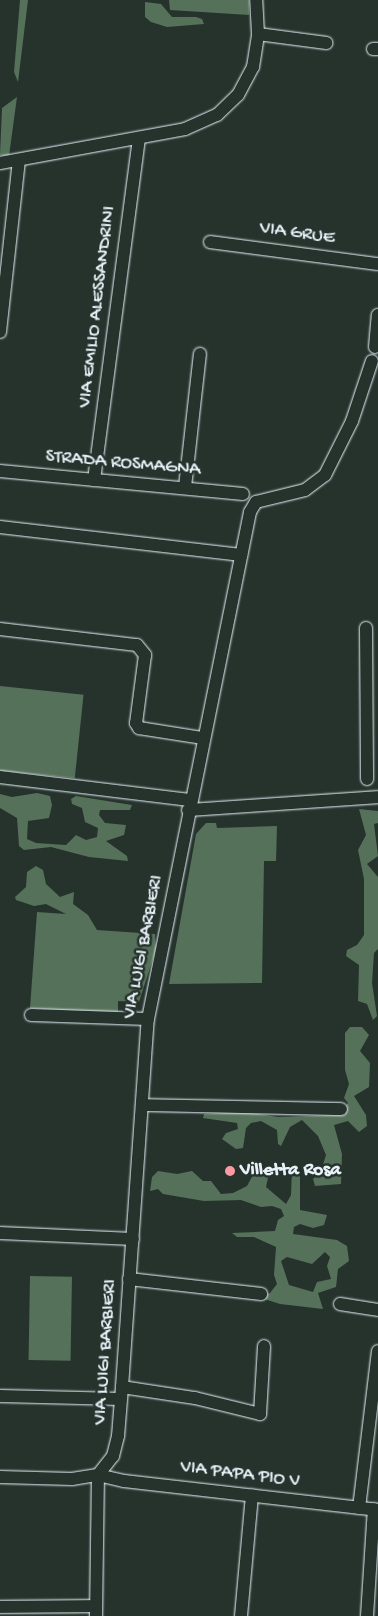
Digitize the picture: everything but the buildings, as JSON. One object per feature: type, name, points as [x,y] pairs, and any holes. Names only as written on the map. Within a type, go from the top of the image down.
[{"type":"street","points":[[0,163],[139,138],[202,124],[232,103],[253,68],[258,34],[256,0]]},
{"type":"street","points":[[258,34],[326,43]]},
{"type":"street","name":"VIA EMILIO ALESSANDRINI","points":[[94,480],[139,138]]},
{"type":"street","points":[[0,332],[19,160]]},
{"type":"street","name":"VIA GRUE","points":[[210,242],[378,264]]},
{"type":"street","points":[[250,512],[256,502],[266,497],[305,490],[324,475],[339,450],[364,388],[376,364],[370,352],[377,334]]},
{"type":"street","points":[[185,487],[200,354]]},
{"type":"street","name":"STRADA ROSMAGNA","points":[[0,471],[185,487],[266,497]]},
{"type":"street","points":[[243,494],[250,512]]},
{"type":"street","name":"VIA LUIGI BARBIERI","points":[[98,1475],[113,1456],[118,1436],[129,1279],[134,1239],[148,1019],[189,805],[250,512]]},
{"type":"street","points":[[0,527],[241,555]]},
{"type":"street","points":[[0,628],[138,645],[145,655],[136,723],[139,728],[203,738]]},
{"type":"street","points":[[366,628],[372,703],[367,779]]},
{"type":"street","points":[[0,777],[189,805],[378,797]]},
{"type":"street","points":[[31,1015],[148,1019]]},
{"type":"street","points":[[142,1105],[341,1109]]},
{"type":"street","points":[[0,1233],[134,1239]]},
{"type":"street","points":[[129,1279],[261,1294]]},
{"type":"street","points":[[340,1304],[378,1310]]},
{"type":"street","points":[[0,1396],[122,1393],[194,1398],[260,1414],[264,1346]]},
{"type":"street","points":[[359,1508],[378,1351]]},
{"type":"street","points":[[0,1477],[72,1479],[98,1475],[96,1611],[0,1607]]},
{"type":"street","name":"VIA PAPA PIO V","points":[[98,1475],[124,1481],[376,1509]]},
{"type":"street","points":[[241,1616],[252,1495]]},
{"type":"street","points":[[367,1616],[376,1509]]},
{"type":"green space","points":[[20,0],[28,0],[18,82],[14,72]]},
{"type":"green space","points":[[169,0],[249,0],[249,15],[170,10]]},
{"type":"green space","points":[[145,2],[161,4],[172,17],[196,17],[202,19],[204,24],[167,27],[151,22],[145,17]]},
{"type":"green space","points":[[17,97],[9,156],[0,155],[2,108]]},
{"type":"green space","points":[[0,686],[84,695],[75,778],[0,770]]},
{"type":"green space","points":[[37,793],[50,796],[52,805],[49,818],[28,821],[27,839],[36,843],[66,845],[76,835],[86,840],[97,837],[98,828],[85,822],[82,808],[72,804],[71,799],[76,796],[132,805],[130,810],[100,810],[99,815],[105,823],[126,825],[124,835],[106,841],[127,856],[128,861],[89,857],[51,847],[24,850],[19,846],[17,818],[0,808],[0,794],[12,797]]},
{"type":"green space","points":[[359,809],[378,811],[378,823],[374,824],[378,856],[367,864],[378,877],[378,949],[374,953],[372,983],[377,1016],[373,1020],[367,1004],[358,1001],[359,965],[346,956],[347,950],[357,945],[364,935],[364,879],[358,850],[366,835]]},
{"type":"green space","points":[[206,823],[216,823],[217,828],[277,826],[276,861],[264,861],[262,983],[169,984],[196,834]]},
{"type":"green space","points":[[36,866],[43,870],[46,884],[60,897],[74,892],[73,904],[88,915],[97,930],[155,934],[156,949],[139,1002],[118,1001],[118,1014],[30,1008],[37,912],[66,914],[46,904],[34,906],[16,900],[15,897],[26,887],[27,872]]},
{"type":"green space","points":[[350,1027],[362,1027],[369,1035],[360,1051],[370,1063],[369,1087],[354,1096],[366,1115],[367,1126],[359,1132],[348,1121],[334,1125],[342,1154],[341,1184],[315,1186],[313,1179],[321,1171],[326,1155],[318,1136],[302,1120],[290,1127],[281,1146],[278,1144],[277,1130],[261,1121],[251,1123],[246,1128],[243,1148],[236,1149],[222,1139],[226,1133],[238,1129],[237,1123],[203,1118],[204,1114],[247,1112],[278,1117],[344,1115],[344,1108],[348,1103],[344,1098],[349,1084],[345,1070],[345,1033]]},
{"type":"green space","points":[[259,1164],[270,1169],[266,1187],[286,1204],[291,1195],[292,1169],[300,1169],[300,1210],[327,1215],[324,1225],[313,1228],[300,1224],[294,1227],[293,1234],[337,1240],[347,1246],[349,1261],[338,1269],[336,1287],[318,1293],[323,1309],[280,1304],[258,1297],[270,1293],[277,1284],[274,1275],[276,1247],[254,1237],[237,1237],[232,1233],[275,1231],[278,1220],[284,1216],[281,1209],[272,1206],[261,1207],[241,1200],[204,1201],[163,1194],[158,1189],[150,1191],[152,1177],[158,1171],[177,1174],[192,1171],[203,1181],[211,1181],[221,1194],[233,1193],[247,1186]],"holes":[[[325,1252],[330,1257],[327,1266],[331,1279],[317,1282],[313,1292],[289,1285],[281,1261],[287,1257],[312,1264]]]},
{"type":"green space","points":[[30,1276],[72,1277],[71,1361],[29,1360]]},
{"type":"place","name":"Villetta Rosa","points":[[230,1171]]}]
